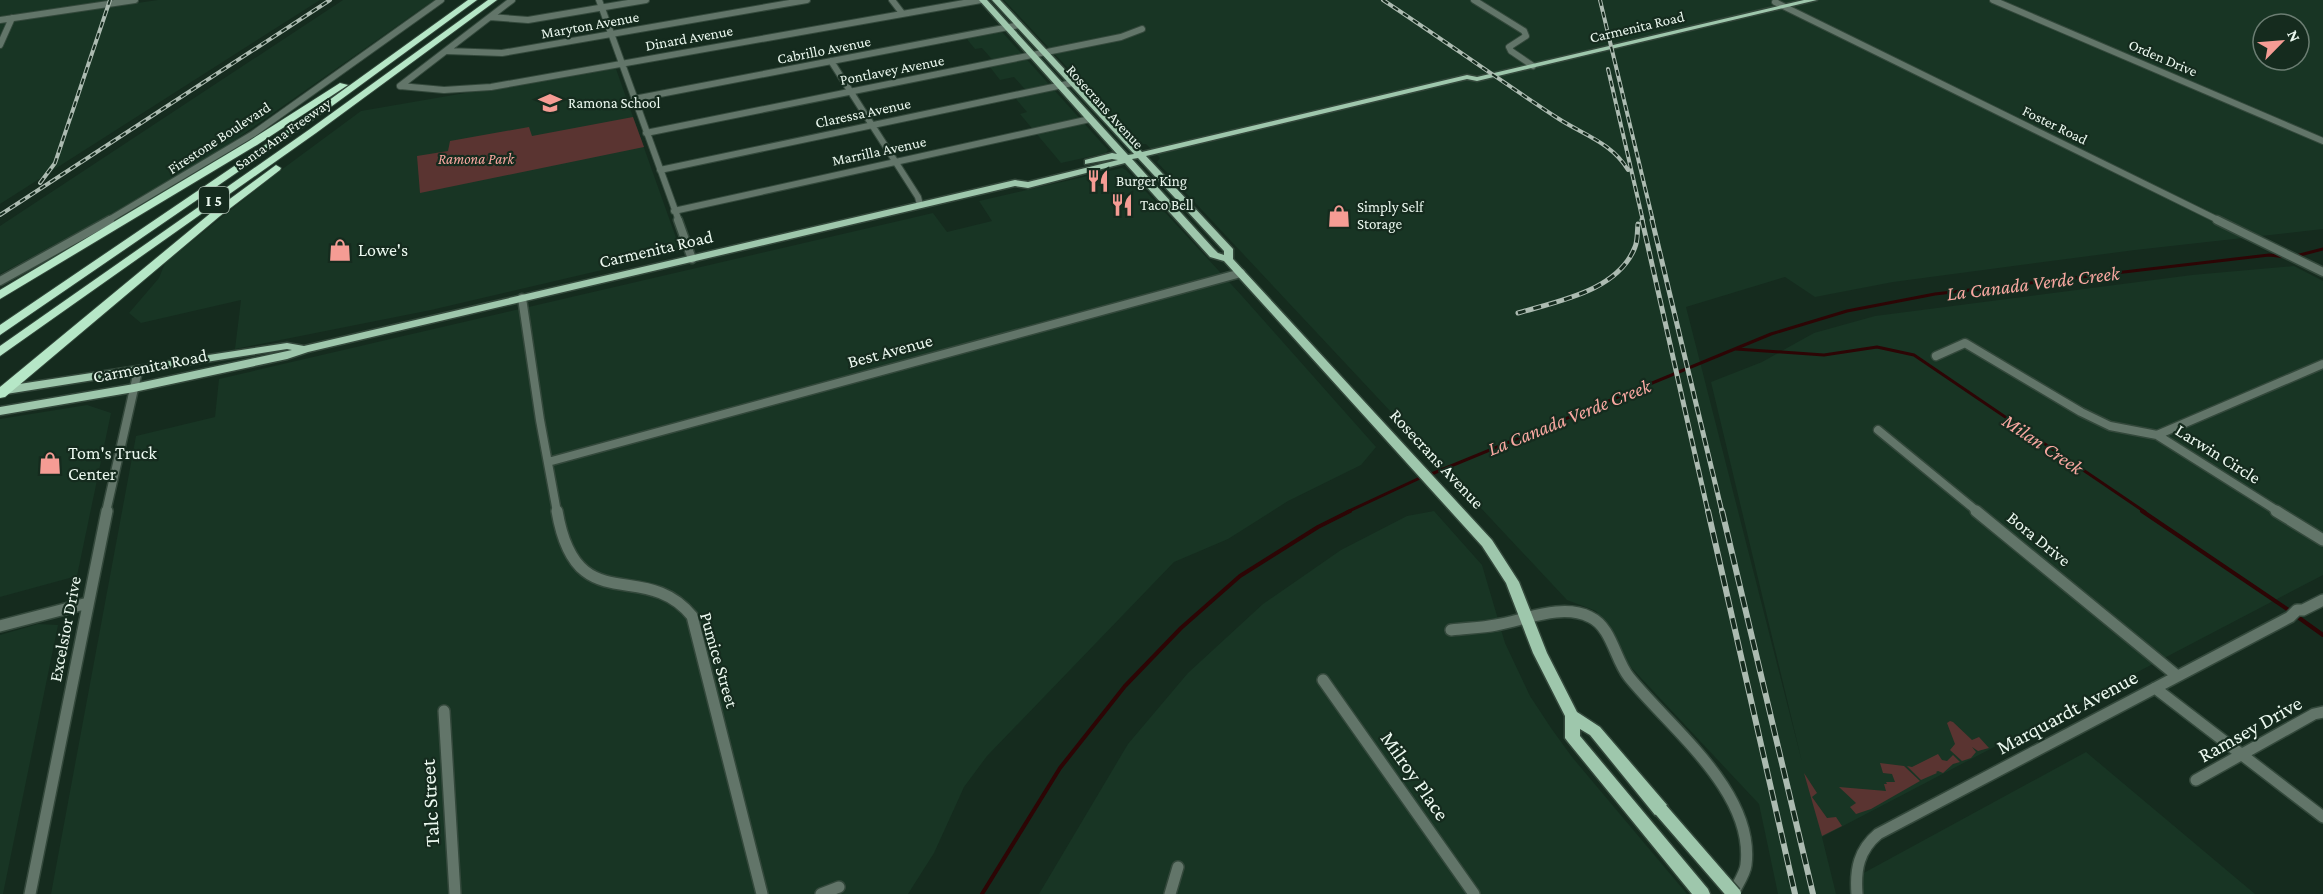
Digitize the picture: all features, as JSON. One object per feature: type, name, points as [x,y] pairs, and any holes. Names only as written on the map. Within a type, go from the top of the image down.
[{"type":"highway","name":"Santa Ana Freeway","points":[[0,322],[356,78],[461,0]]},
{"type":"highway","points":[[0,332],[312,117],[473,0]]},
{"type":"highway","points":[[0,343],[346,101],[485,0]]},
{"type":"highway","name":"Santa Ana Freeway","points":[[0,352],[493,0]]},
{"type":"highway","points":[[1,392],[216,214],[378,92],[428,48]]},
{"type":"highway","points":[[0,295],[253,143],[356,78]]},
{"type":"main road","name":"Rosecrans Avenue","points":[[982,0],[1214,255],[1228,259],[1241,273],[1442,492],[1497,556],[1512,582],[1550,675],[1572,716],[1574,738],[1702,894]]},
{"type":"main road","name":"Rosecrans Avenue","points":[[996,0],[1229,251],[1228,259]]},
{"type":"main road","name":"Carmenita Road","points":[[0,411],[134,388],[287,356],[305,349],[920,205],[1016,183],[1028,185],[1119,163],[1126,158],[1467,77],[1478,79],[1784,3],[1813,0]]},
{"type":"main road","name":"Carmenita Road","points":[[1467,77],[1469,73],[1524,60],[1775,2],[1784,3]]},
{"type":"main road","points":[[1202,242],[1217,238]]},
{"type":"main road","name":"Carmenita Road","points":[[1,392],[287,346],[305,349]]},
{"type":"main road","name":"Rosecrans Avenue","points":[[1572,716],[1595,731],[1733,894]]},
{"type":"street","points":[[0,20],[135,0]]},
{"type":"street","name":"Firestone Boulevard","points":[[0,281],[226,151],[301,101],[441,0]]},
{"type":"street","points":[[447,51],[512,0]]},
{"type":"street","points":[[490,17],[528,20],[600,4],[646,0]]},
{"type":"street","name":"Maryton Avenue","points":[[447,51],[502,53],[807,0]]},
{"type":"street","points":[[892,0],[902,13]]},
{"type":"street","name":"Dinard Avenue","points":[[447,51],[399,86],[467,90],[982,0]]},
{"type":"street","points":[[1474,0],[1524,31],[1526,36],[1509,47],[1511,51],[1533,66]]},
{"type":"street","name":"Orden Drive","points":[[1993,0],[2323,141]]},
{"type":"street","name":"Foster Road","points":[[1784,3],[2323,272]]},
{"type":"street","points":[[600,4],[692,259]]},
{"type":"street","points":[[0,45],[12,18]]},
{"type":"street","name":"Cabrillo Avenue","points":[[634,99],[1019,25]]},
{"type":"street","name":"Pontlavey Avenue","points":[[646,133],[1045,53],[1121,37],[1142,29]]},
{"type":"street","points":[[831,61],[918,196],[920,205]]},
{"type":"street","name":"Claressa Avenue","points":[[660,170],[1072,83]]},
{"type":"street","name":"Marrilla Avenue","points":[[674,211],[1090,118]]},
{"type":"street","name":"Best Avenue","points":[[548,462],[1241,273]]},
{"type":"street","name":"Pumice Street","points":[[522,298],[548,462],[566,547],[577,564],[593,576],[611,585],[655,589],[676,597],[692,616],[762,894]]},
{"type":"street","points":[[1936,356],[1965,343],[2081,412],[2110,426],[2157,435]]},
{"type":"street","name":"Larwin Circle","points":[[2157,435],[2323,364]]},
{"type":"street","name":"Excelsior Drive","points":[[30,894],[125,421],[138,371]]},
{"type":"street","name":"Bora Drive","points":[[1878,430],[2176,675]]},
{"type":"street","name":"Larwin Circle","points":[[2157,435],[2323,540]]},
{"type":"street","name":"Marquardt Avenue","points":[[1856,888],[1860,855],[1868,842],[1878,834],[2106,716],[2176,675],[2323,600]]},
{"type":"street","points":[[0,626],[88,603]]},
{"type":"street","points":[[1451,630],[1526,618],[1574,614],[1596,620],[1628,676],[1709,766],[1734,806],[1746,844],[1743,876],[1733,894]]},
{"type":"street","name":"Milroy Place","points":[[1323,680],[1474,894]]},
{"type":"street","points":[[2155,688],[2323,817]]},
{"type":"street","name":"Talc Street","points":[[444,711],[455,894]]},
{"type":"street","name":"Ramsey Drive","points":[[2196,780],[2314,714],[2323,712]]},
{"type":"street","points":[[1170,894],[1179,867]]},
{"type":"street","points":[[821,894],[839,887]]},
{"type":"shaded area","points":[[0,0],[117,0],[0,17]]},
{"type":"shaded area","points":[[158,0],[320,0],[0,204],[0,23]]},
{"type":"shaded area","points":[[343,0],[434,0],[225,147],[144,196],[0,274],[0,226]]},
{"type":"shaded area","points":[[1004,0],[2323,0],[2323,229],[2135,250],[1893,282],[1815,297],[1785,277],[1686,307],[1802,762],[1711,382],[1762,362],[1814,333],[1875,316],[2192,275],[2294,266],[2323,281],[2323,575],[1822,837],[1836,894],[1778,894],[1759,804],[1626,662],[1608,626],[1596,611],[1567,600],[1157,162],[1160,158],[1146,144],[1141,144]]},
{"type":"shaded area","points":[[1003,33],[1108,150],[1106,153],[1061,163],[1020,114],[1027,112],[1016,99],[1030,95],[1014,77],[1000,80],[990,67],[997,65],[982,48],[975,49],[966,38]]},
{"type":"shaded area","points":[[616,69],[680,249],[679,252],[431,310],[235,349],[241,300],[141,323],[129,313],[159,278],[165,263],[273,176],[361,111]]},
{"type":"shaded area","points":[[1122,168],[1242,296],[1376,447],[1361,465],[1288,501],[1228,539],[1174,562],[987,756],[964,787],[934,853],[908,894],[51,894],[136,436],[215,417],[219,379],[933,213],[947,232],[992,221],[979,201]]},
{"type":"shaded area","name":"Tom's Truck Center","points":[[87,405],[111,413],[77,576],[0,597],[0,419]]},
{"type":"shaded area","points":[[1434,511],[1482,565],[1505,643],[1530,696],[1551,728],[1572,757],[1687,894],[1039,894],[1128,744],[1188,673],[1263,604],[1341,550],[1407,516]]},
{"type":"shaded area","points":[[38,624],[58,625],[3,894],[0,894],[0,635]]},
{"type":"shaded area","points":[[2086,752],[2255,894],[1851,894],[1850,885],[1860,875]]},
{"type":"green space","name":"Ramona Park","points":[[633,117],[644,147],[420,193],[417,156],[448,151],[450,141],[529,127],[532,136]]},
{"type":"green space","points":[[1950,721],[1972,740],[1979,737],[1989,748],[1978,751],[1972,747],[1976,752],[1971,758],[1962,761],[1950,750],[1955,744],[1947,723]]},
{"type":"green space","points":[[1938,754],[1942,760],[1947,761],[1953,755],[1960,762],[1953,764],[1943,773],[1938,771],[1921,780],[1907,766],[1912,767]]},
{"type":"green space","points":[[1880,763],[1904,766],[1920,781],[1871,809],[1856,814],[1850,807],[1856,803],[1839,787],[1886,791],[1884,784],[1887,784],[1886,782],[1895,782],[1892,774],[1883,773]]},
{"type":"green space","points":[[1804,773],[1817,793],[1812,797],[1827,818],[1836,817],[1842,826],[1822,836]]},
{"type":"waterway","name":"La Canada Verde Creek","points":[[2296,256],[2323,249]]},
{"type":"waterway","name":"La Canada Verde Creek","points":[[1429,475],[1771,334],[1847,311],[1935,294],[2269,255],[2287,257]]},
{"type":"waterway","name":"Milan Creek","points":[[1736,349],[1824,355],[1877,347],[1914,355],[2145,512]]},
{"type":"waterway","name":"La Canada Verde Creek","points":[[1347,512],[1422,477]]},
{"type":"waterway","name":"La Canada Verde Creek","points":[[982,894],[1060,768],[1125,686],[1181,628],[1240,576],[1318,527],[1350,511]]},
{"type":"waterway","name":"Milan Creek","points":[[2142,511],[2290,611]]},
{"type":"waterway","name":"Milan Creek","points":[[2295,615],[2323,635]]},
{"type":"railway","points":[[40,183],[55,163],[110,0]]},
{"type":"railway","points":[[0,215],[330,0]]},
{"type":"railway","points":[[1383,0],[1559,119],[1606,146],[1628,170]]},
{"type":"railway","points":[[1600,0],[1653,221]]},
{"type":"railway","points":[[1608,69],[1643,221]]},
{"type":"railway","points":[[1642,220],[1708,512]]},
{"type":"railway","points":[[1652,220],[1722,512]]},
{"type":"railway","points":[[1518,313],[1585,292],[1615,274],[1627,262],[1635,247],[1638,224]]},
{"type":"railway","points":[[1708,511],[1795,894]]},
{"type":"railway","points":[[1722,511],[1813,894]]},
{"type":"place","name":"Ramona School","points":[[550,103]]},
{"type":"place","name":"Burger King","points":[[1098,181]]},
{"type":"place","name":"Taco Bell","points":[[1122,205]]},
{"type":"place","name":"Simply Self Storage","points":[[1339,216]]},
{"type":"place","name":"Lowe's","points":[[340,250]]},
{"type":"place","name":"Tom's Truck Center","points":[[50,463]]}]
